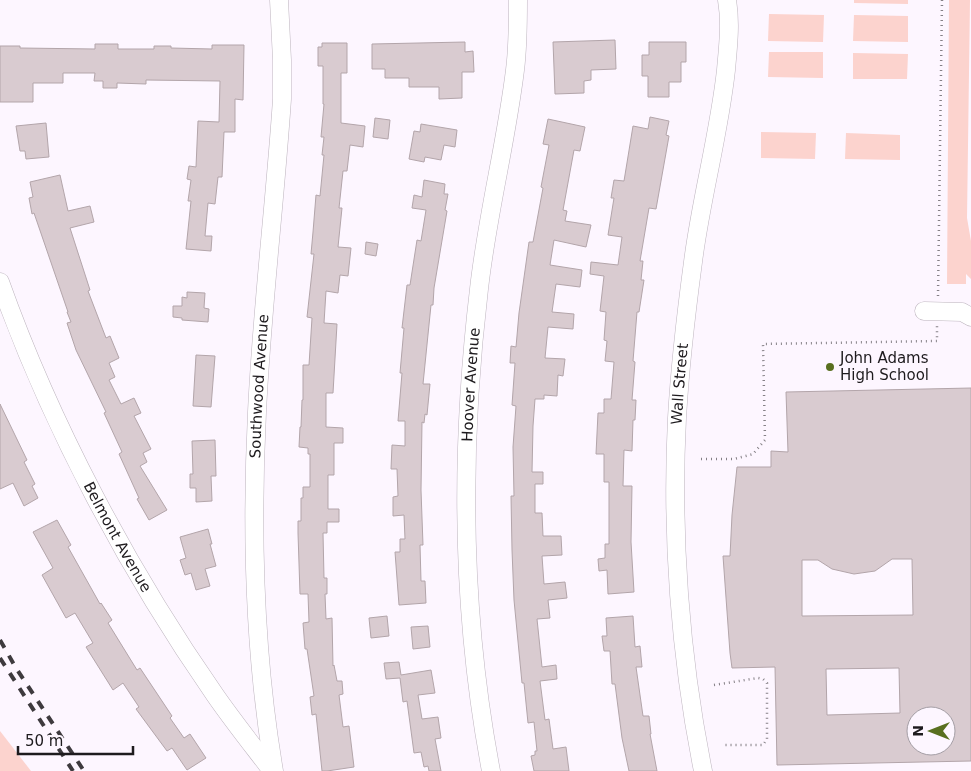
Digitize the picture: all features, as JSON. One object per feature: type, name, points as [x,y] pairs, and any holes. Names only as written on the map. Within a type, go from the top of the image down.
[{"type":"street","name":"Southwood Avenue","points":[[273,771],[259,649],[255,499],[257,410],[282,99],[279,0]]},
{"type":"street","name":"Hoover Avenue","points":[[491,771],[480,703],[470,596],[467,523],[468,425],[479,288],[516,68],[518,0]]},
{"type":"street","name":"Wall Street","points":[[703,771],[687,675],[679,596],[676,482],[677,418],[693,261],[721,110],[728,44],[729,8],[727,0]]},
{"type":"street","name":"Belmont Avenue","points":[[0,282],[41,385],[65,437],[110,524],[189,656],[216,696],[273,771]]},
{"type":"street","points":[[931,311],[962,312],[971,316]]},
{"type":"path","points":[[701,459],[734,458],[753,454],[765,440],[763,344],[937,341],[931,311],[942,0]]},
{"type":"path","points":[[714,685],[758,678],[763,678],[767,684],[768,734],[763,745],[722,745]]},
{"type":"shaded area","points":[[854,0],[908,0],[908,4],[854,3]]},
{"type":"shaded area","points":[[949,0],[970,0],[967,218],[971,241],[971,279],[966,274],[966,284],[947,284]]},
{"type":"shaded area","points":[[769,14],[824,15],[823,42],[768,41]]},
{"type":"shaded area","points":[[854,15],[908,16],[908,42],[853,41]]},
{"type":"shaded area","points":[[769,52],[823,52],[823,78],[768,77]]},
{"type":"shaded area","points":[[853,53],[908,54],[907,79],[853,79]]},
{"type":"shaded area","points":[[761,132],[816,133],[815,159],[761,158]]},
{"type":"shaded area","points":[[846,133],[900,135],[900,160],[845,159]]},
{"type":"shaded area","points":[[0,731],[31,771],[0,771]]},
{"type":"building","points":[[615,40],[616,69],[591,70],[591,80],[584,81],[584,93],[555,94],[553,42]]},
{"type":"building","points":[[465,42],[465,52],[473,51],[474,72],[462,72],[462,98],[439,99],[439,87],[409,87],[409,78],[385,78],[385,69],[372,69],[372,44]]},
{"type":"building","points":[[649,42],[686,42],[686,62],[681,62],[681,82],[669,82],[669,97],[648,97],[648,76],[642,76],[642,55],[649,55]]},
{"type":"building","points":[[322,43],[347,43],[347,73],[341,73],[341,123],[365,126],[363,147],[350,145],[347,171],[343,171],[339,208],[342,208],[338,247],[351,248],[348,276],[340,275],[338,293],[326,291],[324,323],[337,324],[333,393],[326,393],[326,427],[343,428],[343,443],[334,443],[334,475],[328,475],[328,509],[339,509],[339,522],[327,522],[327,533],[323,533],[324,578],[327,578],[327,594],[325,594],[326,619],[332,618],[333,666],[337,681],[342,681],[343,694],[339,695],[343,727],[349,726],[354,767],[327,771],[322,771],[316,714],[312,715],[310,697],[314,696],[307,649],[305,649],[303,623],[309,622],[308,594],[300,594],[298,533],[298,521],[301,521],[303,487],[310,487],[310,454],[308,454],[308,448],[299,447],[303,400],[303,365],[309,365],[312,318],[307,317],[314,254],[311,254],[316,195],[320,196],[324,155],[322,155],[324,137],[321,137],[324,104],[323,66],[318,66],[318,47],[322,47]]},
{"type":"building","points":[[95,44],[118,44],[118,49],[154,49],[154,46],[171,46],[171,48],[212,49],[212,45],[244,45],[243,100],[235,99],[235,132],[224,132],[222,177],[218,177],[215,204],[208,203],[205,236],[212,236],[211,251],[186,249],[191,201],[188,201],[191,180],[187,179],[189,166],[196,167],[198,121],[219,122],[220,81],[146,80],[146,84],[117,83],[117,88],[103,88],[103,81],[94,81],[95,73],[63,73],[63,83],[33,83],[33,102],[0,102],[0,46],[95,49]]},
{"type":"building","points":[[650,117],[669,121],[666,135],[669,136],[656,209],[649,208],[640,261],[643,261],[641,280],[644,280],[639,312],[637,312],[633,361],[635,362],[632,400],[636,400],[635,420],[633,420],[632,451],[624,450],[623,486],[632,486],[631,542],[634,592],[608,594],[607,570],[599,571],[598,559],[605,558],[605,544],[609,544],[609,482],[604,482],[604,454],[596,454],[598,413],[604,413],[604,399],[611,399],[614,362],[605,361],[607,341],[604,340],[606,312],[600,311],[604,276],[590,274],[591,262],[618,265],[622,237],[608,235],[614,198],[611,198],[614,180],[624,181],[633,126],[648,129]]},
{"type":"building","points":[[375,118],[390,120],[388,139],[373,137]]},
{"type":"building","points":[[548,119],[585,127],[580,151],[574,150],[563,210],[567,211],[565,221],[591,225],[586,247],[554,240],[550,265],[582,270],[580,287],[556,284],[552,312],[574,314],[573,329],[548,327],[545,358],[565,359],[563,376],[558,375],[557,396],[544,395],[544,399],[535,399],[533,426],[532,472],[543,472],[543,484],[535,484],[535,513],[542,513],[543,536],[561,536],[562,555],[542,556],[544,584],[565,582],[567,598],[548,600],[550,618],[537,619],[542,667],[556,665],[557,679],[540,681],[545,720],[549,719],[553,749],[566,747],[569,771],[534,771],[531,756],[535,755],[535,751],[537,751],[534,722],[528,723],[524,683],[522,683],[514,600],[512,550],[511,496],[514,496],[513,447],[516,406],[512,405],[515,363],[510,363],[511,346],[516,347],[529,242],[533,242],[543,188],[541,187],[549,145],[543,144]]},
{"type":"building","points":[[46,123],[49,157],[26,159],[25,151],[20,151],[16,126]]},
{"type":"building","points":[[421,124],[457,130],[455,147],[444,145],[441,160],[425,157],[424,162],[409,159],[414,131],[420,132]]},
{"type":"building","points":[[60,175],[68,211],[90,206],[94,222],[70,228],[90,290],[88,291],[106,338],[110,336],[119,358],[109,363],[115,377],[109,380],[121,404],[134,398],[141,413],[134,416],[151,449],[143,453],[147,462],[140,466],[167,510],[149,520],[137,499],[139,498],[119,454],[122,452],[104,413],[106,412],[76,350],[67,323],[71,322],[68,312],[34,213],[32,214],[29,198],[33,197],[30,182]]},
{"type":"building","points":[[424,180],[445,184],[444,194],[448,194],[433,305],[431,305],[423,384],[430,384],[427,415],[425,414],[424,423],[422,422],[421,490],[423,545],[420,545],[421,581],[425,581],[426,603],[399,605],[395,552],[400,552],[400,539],[405,539],[404,515],[393,516],[393,497],[398,496],[397,469],[391,469],[392,445],[405,446],[405,421],[398,421],[404,328],[402,328],[407,285],[410,285],[417,240],[421,241],[426,210],[412,208],[414,195],[422,197]]},
{"type":"building","points":[[366,242],[378,244],[376,256],[365,254]]},
{"type":"building","points":[[187,292],[205,293],[204,308],[209,309],[208,322],[182,320],[182,318],[173,317],[173,306],[182,306],[182,297],[187,298]]},
{"type":"building","points":[[196,355],[215,356],[211,407],[193,406]]},
{"type":"building","name":"John Adams High School","points":[[971,388],[971,761],[777,765],[775,667],[732,668],[723,556],[730,556],[737,467],[771,467],[771,451],[788,452],[786,392]],"holes":[[[892,559],[912,559],[913,615],[802,616],[802,560],[818,560],[832,569],[854,574],[875,571]],[[899,668],[900,713],[827,715],[826,669]]]},
{"type":"building","points":[[0,404],[27,460],[24,462],[35,484],[32,486],[38,498],[24,506],[13,483],[0,489]]},
{"type":"building","points":[[215,440],[216,476],[211,476],[212,501],[196,502],[196,488],[190,488],[190,474],[193,474],[192,441]]},
{"type":"building","points":[[57,520],[71,545],[68,547],[100,604],[112,620],[108,623],[137,670],[140,668],[172,716],[170,718],[184,738],[190,734],[206,758],[187,770],[172,748],[167,751],[136,709],[139,707],[123,683],[113,690],[86,647],[93,643],[75,613],[66,618],[42,575],[53,568],[33,532]]},
{"type":"building","points":[[208,529],[216,566],[205,569],[210,586],[196,590],[191,573],[185,575],[180,560],[186,558],[180,537]]},
{"type":"building","points":[[387,616],[389,636],[371,638],[369,618]]},
{"type":"building","points":[[633,616],[635,647],[640,646],[642,667],[636,667],[643,716],[649,716],[650,734],[657,771],[629,771],[622,738],[615,684],[612,684],[610,651],[604,651],[602,636],[607,636],[606,618]]},
{"type":"building","points":[[428,626],[430,647],[413,649],[411,627]]},
{"type":"building","points":[[399,662],[401,675],[431,670],[435,693],[418,695],[422,719],[438,717],[441,738],[435,739],[441,771],[429,771],[428,766],[424,767],[421,752],[414,753],[407,701],[403,702],[400,678],[386,679],[384,663]]},
{"type":"railway","points":[[0,640],[16,668],[84,771]]},
{"type":"railway","points":[[0,658],[73,771]]},
{"type":"place","name":"John Adams High School","points":[[830,367]]}]
